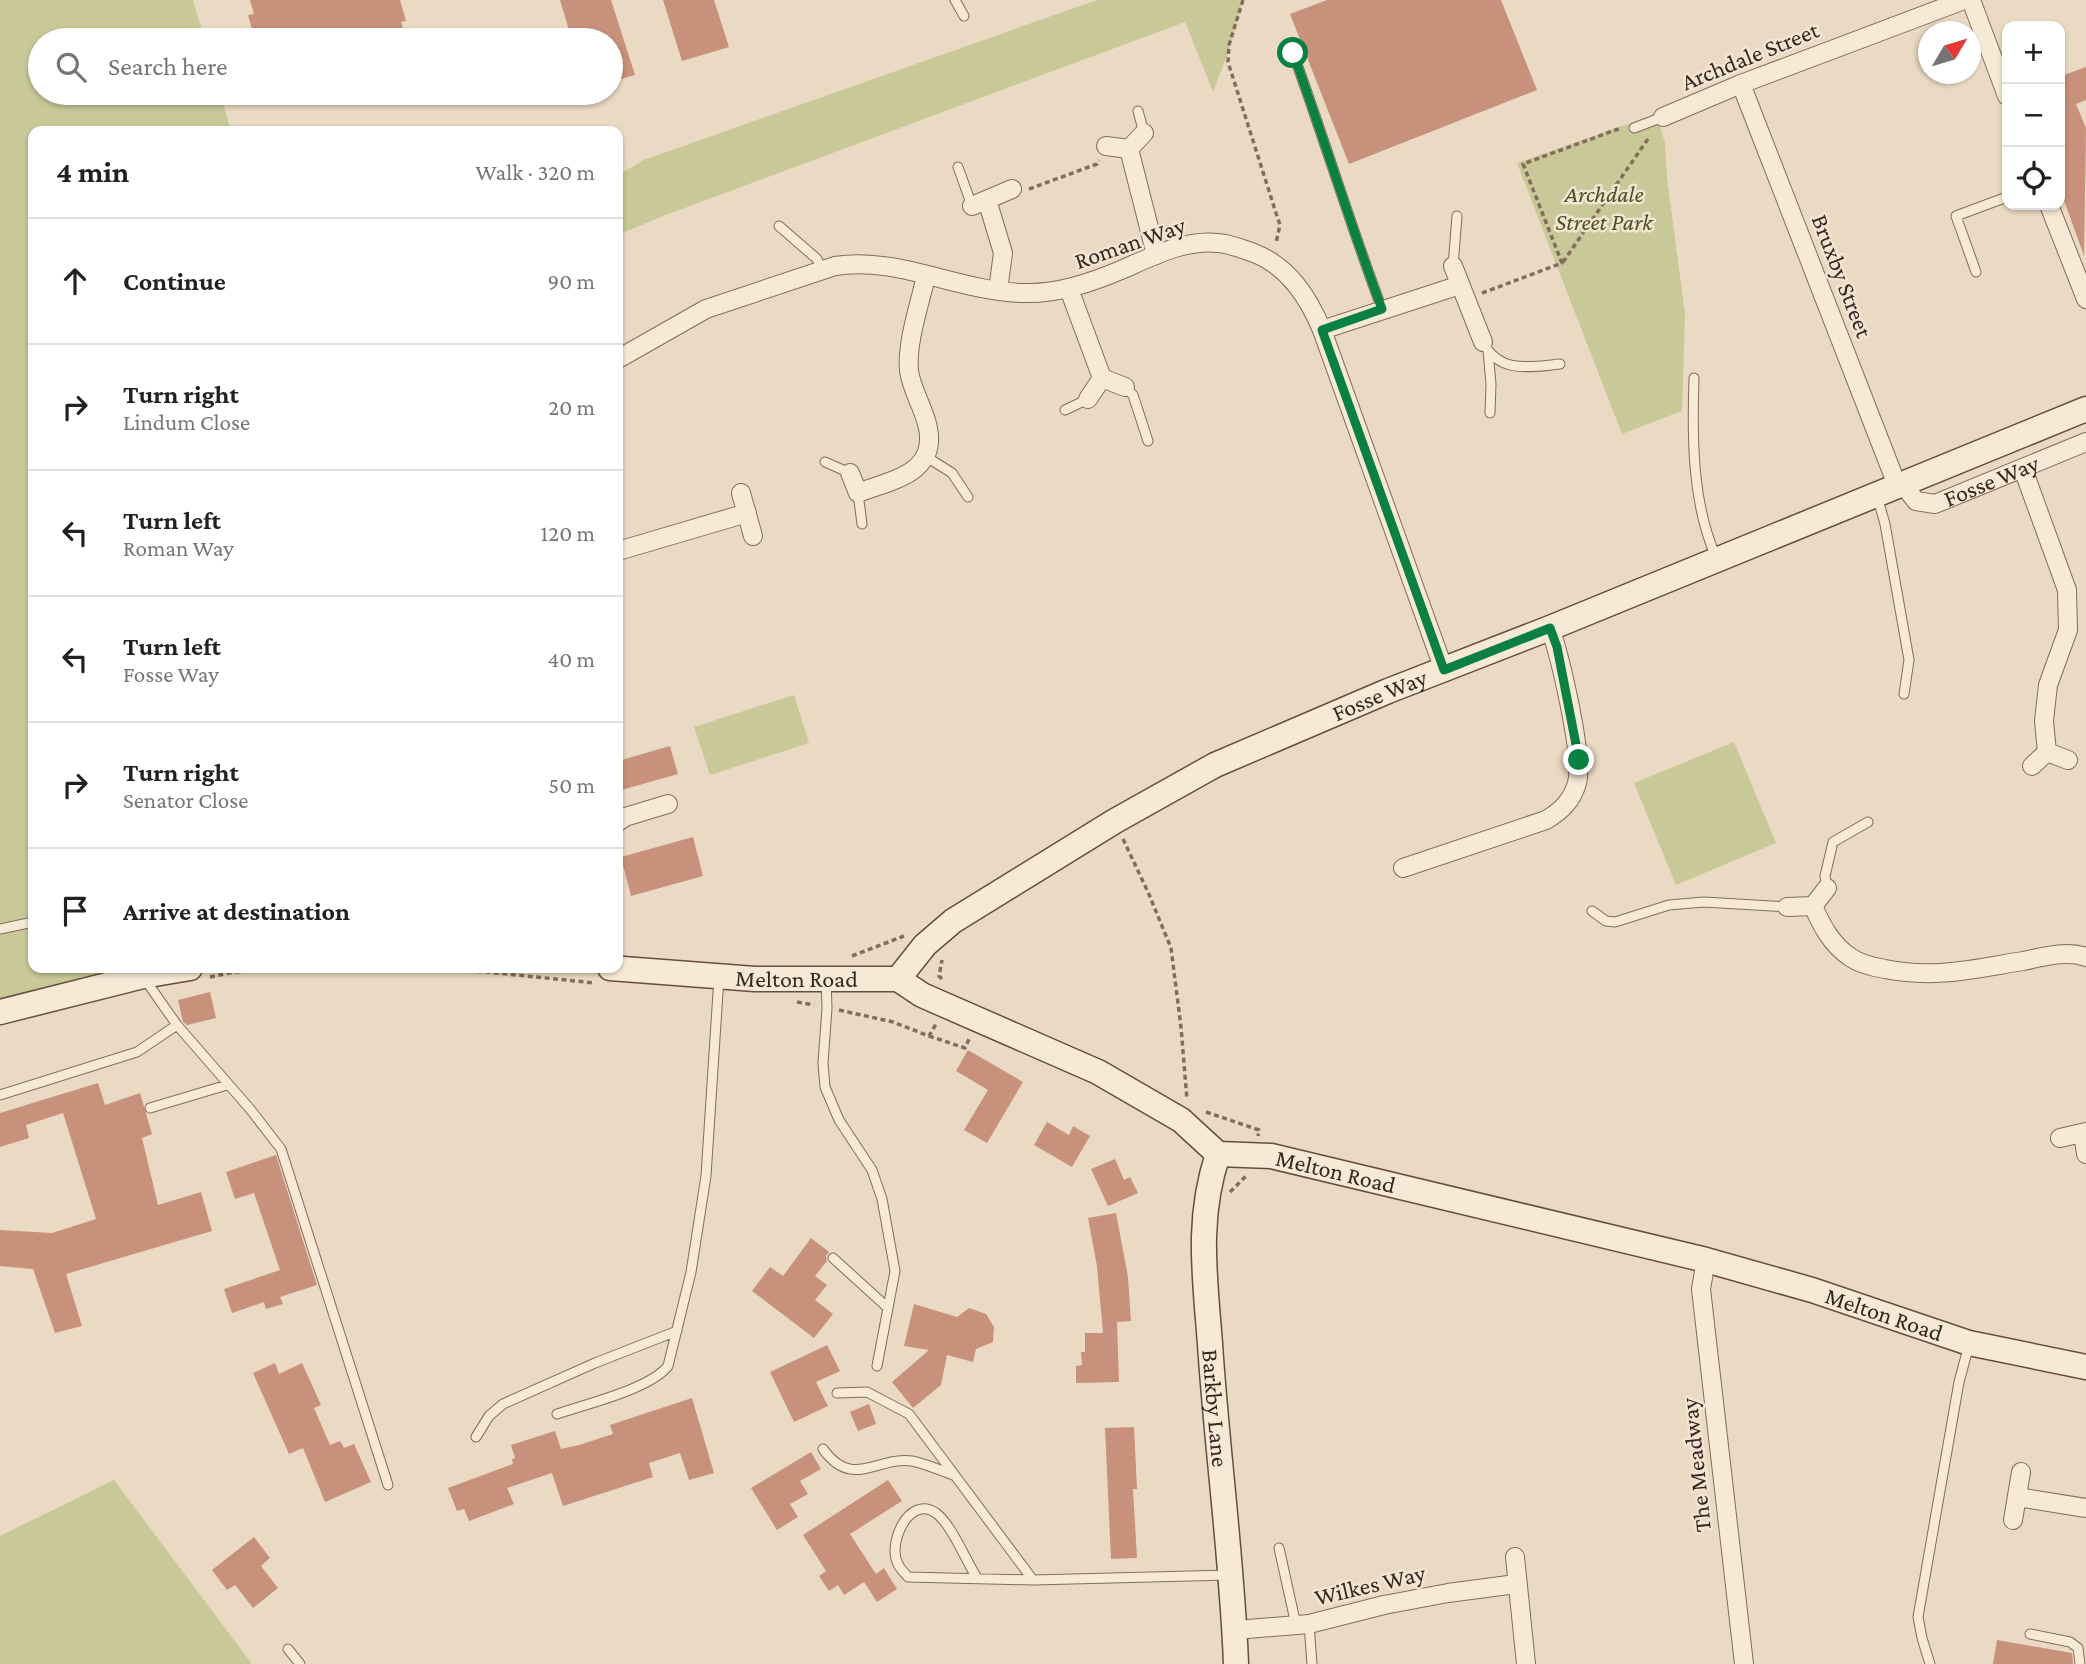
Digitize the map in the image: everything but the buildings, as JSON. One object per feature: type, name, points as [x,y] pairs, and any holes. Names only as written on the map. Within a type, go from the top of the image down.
[{"type":"street","name":"Archdale Street","points":[[1663,117],[1741,84],[1964,0]]},
{"type":"street","points":[[1971,0],[2002,84]]},
{"type":"street","name":"Bruxby Street","points":[[1741,84],[1892,487]]},
{"type":"street","points":[[1129,149],[1144,133]]},
{"type":"street","points":[[1107,146],[1129,149]]},
{"type":"street","points":[[1129,149],[1156,255]]},
{"type":"street","points":[[998,290],[1003,253],[979,203],[1012,189]]},
{"type":"street","points":[[2051,210],[2086,299]]},
{"type":"street","name":"Roman Way","points":[[623,356],[706,309],[822,270],[856,263],[908,269],[926,276],[1022,293],[1069,289],[1190,244],[1217,243],[1238,247],[1269,259],[1309,300],[1444,670]]},
{"type":"street","points":[[1453,266],[1485,346]]},
{"type":"street","points":[[850,473],[858,493],[909,474],[921,465],[929,446],[928,427],[909,370],[909,354],[926,276]]},
{"type":"street","points":[[1069,289],[1102,378],[1125,387]]},
{"type":"street","points":[[1322,330],[1382,309],[1462,292]]},
{"type":"street","points":[[1088,399],[1102,378]]},
{"type":"street","name":"Fosse Way","points":[[898,979],[925,945],[953,922],[1115,821],[1215,765],[1388,691],[1550,628],[2086,409]]},
{"type":"street","name":"Fosse Way","points":[[1892,487],[1916,501],[1935,504],[2086,442]]},
{"type":"street","points":[[2023,469],[2067,590],[2068,630],[2048,685],[2044,721],[2048,752]]},
{"type":"street","points":[[741,493],[753,536]]},
{"type":"street","points":[[623,550],[747,513]]},
{"type":"street","points":[[1403,868],[1546,820],[1560,812],[1570,799],[1577,783],[1579,760],[1557,647],[1550,628]]},
{"type":"street","points":[[2048,752],[2068,760]]},
{"type":"street","points":[[2032,766],[2048,752]]},
{"type":"street","points":[[623,818],[668,804]]},
{"type":"street","points":[[1787,907],[1812,906],[1827,888]]},
{"type":"street","points":[[1812,906],[1825,932],[1851,958],[1869,966],[1893,971],[1918,975],[1954,973],[2050,956],[2076,954],[2086,957]]},
{"type":"street","name":"Melton Road","points":[[623,969],[755,979],[898,979]]},
{"type":"street","points":[[0,1012],[145,973]]},
{"type":"street","points":[[898,979],[922,995],[1098,1072],[1181,1120],[1218,1154]]},
{"type":"street","points":[[2060,1138],[2085,1132],[2086,1154]]},
{"type":"street","name":"Melton Road","points":[[1218,1154],[1271,1156],[1706,1260],[1812,1290],[1969,1343],[2086,1367]]},
{"type":"street","name":"Barkby Lane","points":[[1218,1154],[1208,1182],[1202,1234],[1236,1664]]},
{"type":"street","name":"The Meadway","points":[[1706,1260],[1701,1289],[1744,1664]]},
{"type":"street","points":[[2013,1520],[2021,1472]]},
{"type":"street","points":[[2017,1497],[2086,1508]]},
{"type":"street","points":[[1515,1557],[1526,1664]]},
{"type":"street","name":"Wilkes Way","points":[[1235,1630],[1303,1625],[1384,1605],[1516,1584]]},
{"type":"lane","points":[[955,0],[964,16]]},
{"type":"lane","points":[[1293,53],[1355,238],[1382,309]]},
{"type":"lane","points":[[1138,111],[1144,133]]},
{"type":"lane","name":"Archdale Street","points":[[1633,128],[1663,117]]},
{"type":"lane","points":[[958,167],[979,203]]},
{"type":"lane","points":[[1976,272],[1956,216],[2002,199]]},
{"type":"lane","points":[[1453,266],[1457,216]]},
{"type":"lane","points":[[779,226],[817,259],[822,270]]},
{"type":"lane","points":[[1485,346],[1502,363],[1512,367],[1560,364]]},
{"type":"lane","points":[[1485,346],[1491,384],[1490,413]]},
{"type":"lane","points":[[1694,378],[1693,418],[1697,477],[1706,535],[1717,558]]},
{"type":"lane","points":[[1125,387],[1133,395],[1148,441]]},
{"type":"lane","points":[[1065,410],[1088,399]]},
{"type":"lane","points":[[925,456],[951,473],[968,497]]},
{"type":"lane","points":[[825,462],[850,473]]},
{"type":"lane","points":[[1892,487],[1885,524],[1909,660],[1904,694]]},
{"type":"lane","points":[[858,493],[862,524]]},
{"type":"lane","points":[[1827,888],[1825,876],[1833,842],[1868,822]]},
{"type":"lane","points":[[1592,911],[1606,921],[1615,922],[1670,905],[1704,902],[1787,907]]},
{"type":"lane","points":[[0,929],[28,923]]},
{"type":"lane","points":[[145,973],[177,1025],[281,1149],[388,1485]]},
{"type":"lane","points":[[557,1414],[635,1387],[661,1375],[668,1366],[691,1272],[706,1177],[719,976]]},
{"type":"lane","points":[[826,978],[823,1063],[825,1087],[839,1120],[872,1170],[883,1199],[895,1271],[877,1366]]},
{"type":"lane","points":[[0,1095],[137,1052],[177,1025]]},
{"type":"lane","points":[[150,1108],[227,1085]]},
{"type":"lane","points":[[833,1258],[888,1308]]},
{"type":"lane","points":[[476,1437],[489,1416],[503,1404],[677,1331]]},
{"type":"lane","points":[[1930,1664],[1918,1617],[1957,1395],[1969,1343]]},
{"type":"lane","points":[[837,1393],[867,1392],[909,1414],[1033,1580]]},
{"type":"lane","points":[[823,1449],[830,1459],[843,1468],[876,1467],[910,1461],[955,1475]]},
{"type":"lane","points":[[976,1578],[946,1524],[935,1513],[926,1510],[913,1512],[902,1523],[895,1544],[897,1563],[908,1577],[1033,1580],[1231,1575]]},
{"type":"lane","points":[[1279,1548],[1312,1664]]},
{"type":"lane","points":[[2030,1634],[2070,1642],[2078,1648],[2080,1664]]},
{"type":"lane","points":[[288,1649],[300,1664]]},
{"type":"path","points":[[1243,0],[1229,45],[1228,62],[1279,225],[1279,236],[1269,259]]},
{"type":"path","points":[[1462,292],[1562,263],[1663,117]]},
{"type":"path","points":[[1562,263],[1523,164],[1619,128],[1633,128]]},
{"type":"path","points":[[1012,189],[1027,189],[1097,164],[1107,146]]},
{"type":"path","points":[[1115,821],[1171,948],[1187,1106]]},
{"type":"path","points":[[929,1036],[965,1048],[976,1018]]},
{"type":"green space","points":[[0,0],[193,0],[201,28],[28,28],[28,105],[223,105],[230,126],[28,126],[28,973],[143,973],[0,1004]]},
{"type":"green space","points":[[1097,0],[1243,0],[1228,53],[1213,92],[1185,22],[623,233],[623,172],[644,160]]},
{"type":"green space","name":"Archdale Street Park","points":[[1656,114],[1665,143],[1685,314],[1682,411],[1622,434],[1517,163]]},
{"type":"green space","points":[[794,695],[809,743],[710,775],[694,727]]},
{"type":"green space","points":[[1734,742],[1776,843],[1676,885],[1634,783]]},
{"type":"green space","points":[[114,1480],[252,1664],[0,1664],[0,1536]]},
{"type":"route","points":[[1293,53],[1355,238],[1382,309],[1322,330],[1444,670],[1550,628],[1557,647],[1579,760]]}]
